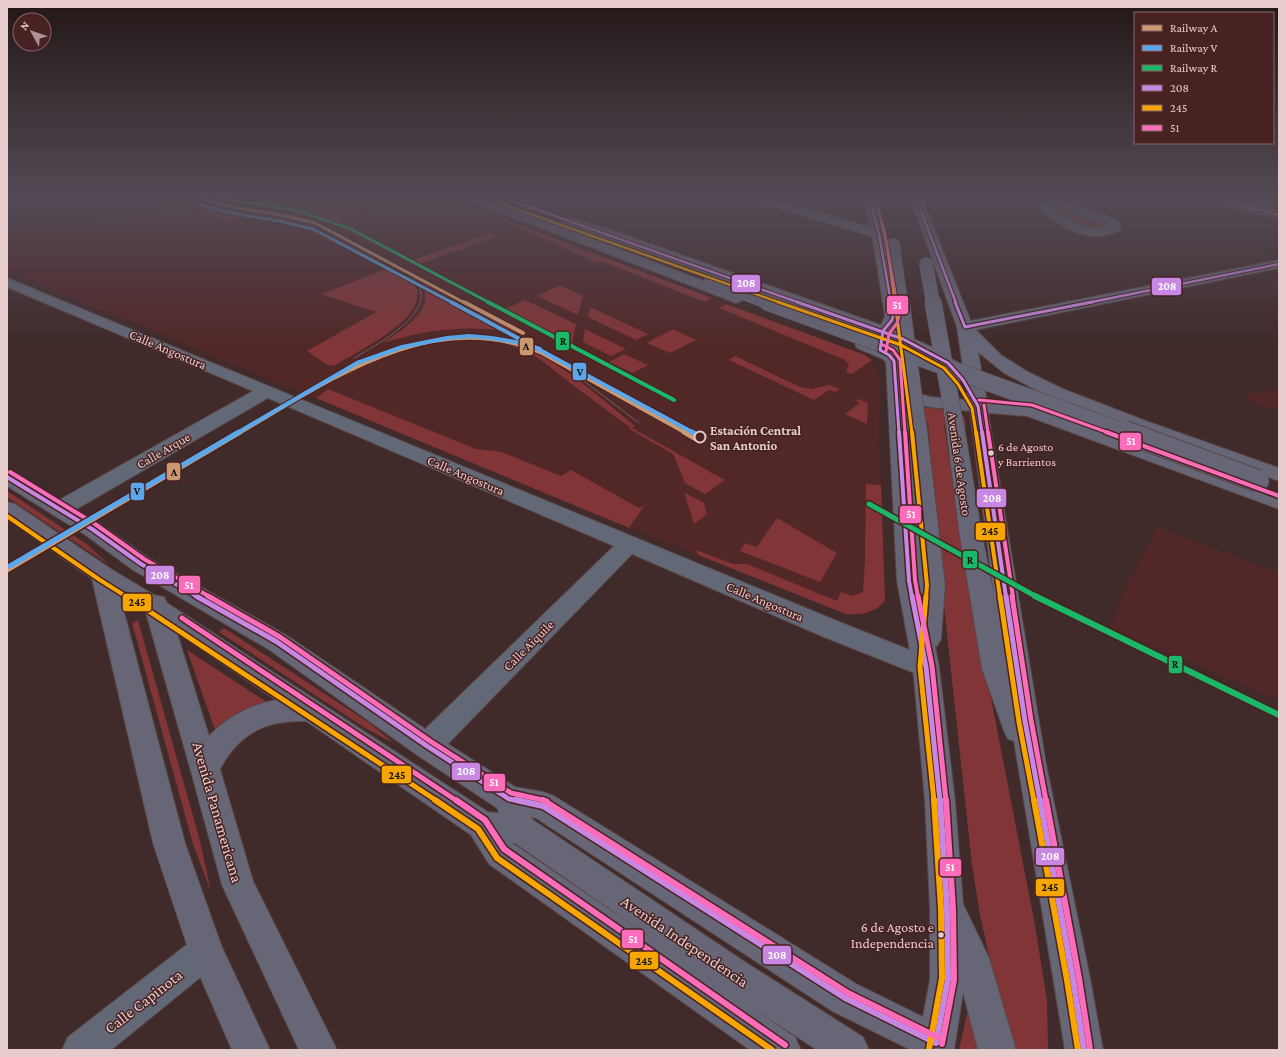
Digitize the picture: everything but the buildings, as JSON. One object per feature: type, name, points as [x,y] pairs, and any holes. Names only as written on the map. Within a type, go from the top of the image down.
[{"type":"main road","points":[[7,477],[92,529],[141,564],[277,642],[428,746],[509,799],[542,806],[845,998],[936,1047],[948,979],[947,909],[940,801],[926,667],[909,581],[894,361],[889,355],[880,350],[600,247]]},
{"type":"main road","points":[[619,247],[1266,478],[1279,489]]},
{"type":"main road","points":[[646,247],[903,339],[948,363],[963,380],[978,406]]},
{"type":"main road","points":[[880,350],[883,331],[892,320],[893,316],[881,247]]},
{"type":"main road","points":[[893,247],[917,422],[932,585],[926,667]]},
{"type":"main road","name":"Avenida 6 de Agosto","points":[[934,247],[964,327],[978,406],[1009,619],[1034,775],[1077,998],[1084,1050]]},
{"type":"main road","name":"Avenida 6 de Agosto","points":[[923,257],[955,425],[970,530],[995,669],[1034,775]]},
{"type":"main road","points":[[964,327],[982,347],[1000,362],[1022,376],[1048,389],[1122,418],[1279,484]]},
{"type":"main road","points":[[897,394],[930,402],[1030,411],[1279,502]]},
{"type":"main road","name":"Avenida Independencia","points":[[7,509],[103,575],[311,710],[482,825],[521,830],[733,974],[850,1050]]},
{"type":"main road","name":"Avenida Panamericana","points":[[141,564],[205,768],[238,885],[318,1050]]},
{"type":"main road","points":[[103,575],[169,843],[206,952],[251,1050]]},
{"type":"main road","points":[[205,768],[221,743],[241,725],[270,712],[288,709],[311,710]]},
{"type":"main road","points":[[509,799],[521,830]]},
{"type":"main road","points":[[482,825],[500,854],[782,1050]]},
{"type":"main road","points":[[947,909],[972,958],[997,1050]]},
{"type":"street","points":[[964,327],[1279,264]]},
{"type":"street","name":"Calle Angostura","points":[[7,282],[833,630],[926,667]]},
{"type":"street","points":[[7,299],[28,290]]},
{"type":"street","name":"Calle Arque","points":[[60,509],[267,391]]},
{"type":"street","name":"Calle Aiquile","points":[[428,746],[628,544]]},
{"type":"street","name":"Calle Capinota","points":[[81,1050],[206,952]]},
{"type":"shaded area","points":[[7,247],[579,247],[865,355],[877,366],[879,379],[885,601],[880,607],[866,614],[846,614],[632,529],[7,271]]},
{"type":"shaded area","points":[[344,247],[356,247],[381,260],[377,262]]},
{"type":"shaded area","points":[[379,247],[384,247],[389,250],[386,251]]},
{"type":"shaded area","points":[[449,247],[467,247],[415,266],[407,262]]},
{"type":"shaded area","points":[[562,247],[578,247],[712,298],[705,302],[601,261],[597,263]]},
{"type":"shaded area","points":[[392,267],[411,280],[418,291],[416,303],[411,312],[402,321],[380,339],[334,366],[326,364],[307,351],[376,312],[321,294]]},
{"type":"shaded area","points":[[419,279],[517,333],[482,329],[449,329],[416,334],[382,343],[417,317],[425,299],[424,290]]},
{"type":"shaded area","points":[[560,285],[583,296],[578,315],[537,296]]},
{"type":"shaded area","points":[[525,300],[576,324],[572,345],[502,310]]},
{"type":"shaded area","points":[[726,304],[865,355],[872,360],[852,374],[846,372],[849,365],[845,360],[719,308]]},
{"type":"shaded area","points":[[590,307],[648,334],[636,340],[588,317]]},
{"type":"shaded area","points":[[585,329],[626,349],[611,356],[583,342]]},
{"type":"shaded area","points":[[673,329],[696,340],[670,353],[647,343]]},
{"type":"shaded area","points":[[464,338],[507,343],[525,348],[542,356],[575,377],[590,389],[635,426],[632,428],[725,480],[705,494],[685,483],[673,454],[629,429],[631,428],[541,360],[517,348],[491,342],[466,340],[440,342],[388,356],[341,378],[338,377],[384,355],[399,350],[430,342]]},
{"type":"shaded area","points":[[624,354],[648,365],[633,373],[609,362]]},
{"type":"shaded area","points":[[735,356],[800,387],[812,389],[829,385],[840,389],[835,392],[829,390],[814,400],[729,360]]},
{"type":"shaded area","points":[[1279,388],[1279,411],[1251,402],[1242,396]]},
{"type":"shaded area","points":[[328,389],[476,449],[502,452],[561,476],[571,470],[639,508],[644,506],[629,528],[316,398]]},
{"type":"shaded area","points":[[859,399],[868,403],[867,424],[845,414],[860,403],[856,401]]},
{"type":"shaded area","points":[[904,405],[939,409],[964,416],[966,426],[944,425],[968,579],[1035,925],[1047,1001],[1048,1050],[1010,1050],[980,915],[972,865],[940,569],[928,423],[906,421]]},
{"type":"shaded area","points":[[866,484],[881,485],[885,601],[872,611],[857,614],[846,614],[698,555],[696,550],[733,564],[747,564],[837,601],[841,592],[853,596],[863,592]]},
{"type":"shaded area","points":[[7,491],[88,545],[108,564],[7,497]]},
{"type":"shaded area","points":[[684,492],[704,503],[707,514],[694,524]]},
{"type":"shaded area","points":[[777,518],[837,553],[820,582],[740,551],[745,543],[757,547]]},
{"type":"shaded area","points":[[1157,527],[1279,573],[1279,701],[1109,627],[1127,585]]},
{"type":"shaded area","points":[[138,620],[200,841],[211,892],[193,844],[132,623]]},
{"type":"shaded area","points":[[224,628],[371,724],[395,744],[365,728],[219,632]]},
{"type":"shaded area","points":[[187,650],[268,703],[240,714],[215,730]]},
{"type":"shaded area","points":[[971,996],[987,1050],[959,1050]]},
{"type":"tram line","points":[[354,358],[394,333],[407,322],[417,310],[421,297],[418,285],[406,272]]},
{"type":"tram line","points":[[563,365],[639,423]]},
{"type":"rail line","name":"V","points":[[348,247],[539,348],[599,383],[703,438]]},
{"type":"rail line","name":"A","points":[[361,247],[523,333]]},
{"type":"rail line","name":"R","points":[[386,247],[674,400]]},
{"type":"rail line","name":"V","points":[[10,566],[357,363],[380,354],[425,341],[469,336],[516,342],[540,349]]},
{"type":"rail line","name":"A","points":[[7,570],[339,374],[383,355],[429,341],[475,337],[499,339],[523,345],[560,362],[607,390],[696,439]]},
{"type":"rail line","name":"R","points":[[869,504],[1043,600],[1279,715]]},
{"type":"transit line","name":"245","points":[[625,247],[901,345],[944,368],[958,384],[972,408],[1019,722],[1067,980],[1078,1050]]},
{"type":"transit line","name":"208","points":[[644,247],[903,339],[948,363],[963,380],[978,406],[1025,721],[1073,979],[1084,1050]]},
{"type":"transit line","name":"208","points":[[881,247],[893,316],[892,320],[883,331],[880,350],[889,355],[894,361],[909,581],[926,667],[940,801],[947,909],[948,979],[936,1043]]},
{"type":"transit line","name":"245","points":[[887,247],[911,423],[927,585],[920,667],[934,802],[941,909],[942,978],[929,1049]]},
{"type":"transit line","name":"51","points":[[886,351],[889,334],[897,323],[899,316],[887,247]]},
{"type":"transit line","name":"208","points":[[935,247],[965,327],[1279,264]]},
{"type":"transit line","name":"51","points":[[883,345],[893,350],[900,360],[915,580],[932,666],[946,800],[953,909],[954,980],[942,1044]]},
{"type":"transit line","name":"51","points":[[979,400],[1032,405],[1279,496]]},
{"type":"transit line","name":"51","points":[[984,405],[1031,720],[1079,978],[1090,1049]]},
{"type":"transit line","name":"51","points":[[10,472],[95,524],[144,559],[280,637],[430,741],[511,793],[546,801],[848,993],[939,1038]]},
{"type":"transit line","name":"208","points":[[7,477],[92,529],[141,564],[277,642],[427,746],[509,799],[543,806],[845,998],[936,1043]]},
{"type":"transit line","name":"245","points":[[7,516],[100,580],[154,613],[478,829],[497,858],[772,1050]]},
{"type":"transit line","name":"51","points":[[182,618],[485,820],[504,849],[785,1045]]},
{"type":"place","name":"Estación Central San Antonio","points":[[700,437]]},
{"type":"place","name":"6 de Agosto y Barrientos","points":[[991,453]]},
{"type":"place","name":"6 de Agosto e Independencia","points":[[941,935]]}]
